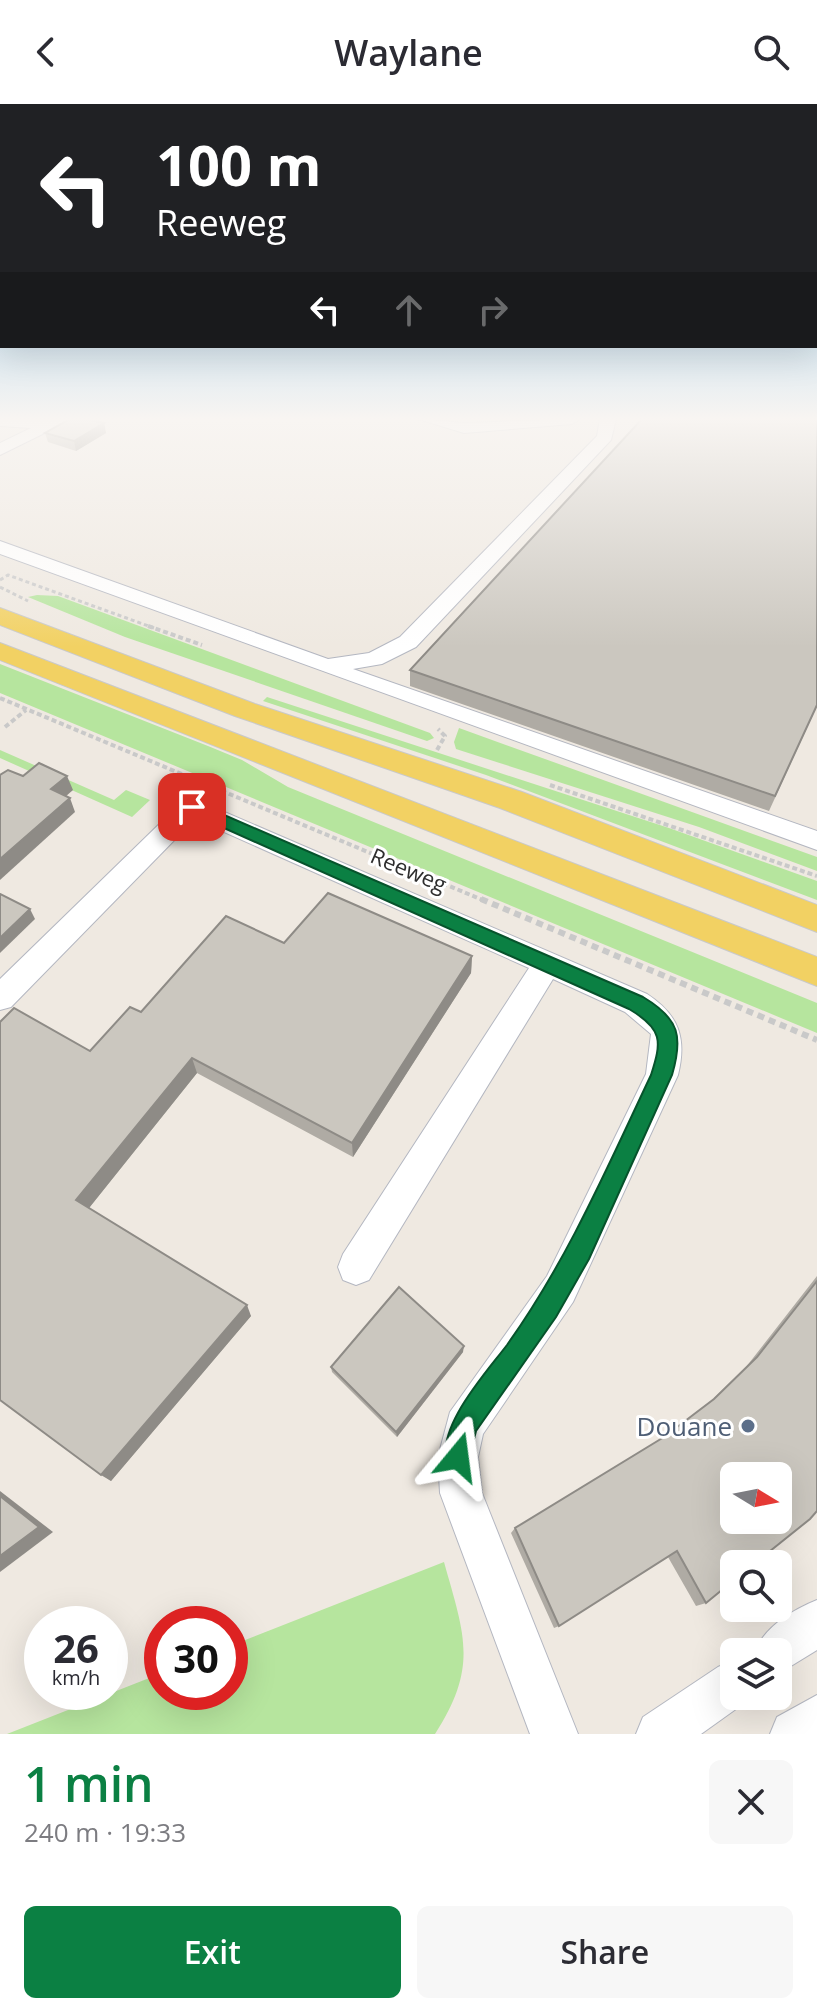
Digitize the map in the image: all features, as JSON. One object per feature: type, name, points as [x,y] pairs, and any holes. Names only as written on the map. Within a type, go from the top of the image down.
[{"type":"main road","points":[[0,616],[245,710],[511,800],[817,919]]},
{"type":"main road","points":[[0,651],[817,972]]},
{"type":"street","points":[[327,666],[374,659],[408,642],[549,495]]},
{"type":"street","points":[[0,547],[817,841]]},
{"type":"street","name":"Reeweg","points":[[0,998],[192,807],[651,1012],[668,1032],[669,1050],[625,1158],[560,1289],[464,1426],[460,1440],[458,1476],[467,1515],[554,1734]]},
{"type":"street","points":[[356,1267],[547,964]]},
{"type":"street","points":[[792,1641],[817,1622]]},
{"type":"street","points":[[660,1734],[720,1693]]},
{"type":"street","points":[[794,1734],[817,1719]]},
{"type":"path","points":[[0,580],[8,575],[202,645]]},
{"type":"path","name":"Reeweg","points":[[0,698],[817,1040]]},
{"type":"path","points":[[5,727],[27,709]]},
{"type":"path","points":[[430,726],[443,731],[445,736],[437,750],[450,754]]},
{"type":"path","points":[[546,784],[817,876]]},
{"type":"green space","points":[[58,596],[430,733],[434,738],[427,741],[125,637],[28,597]]},
{"type":"green space","points":[[0,664],[242,760],[288,787],[817,1003],[817,1033],[0,693]]},
{"type":"green space","points":[[267,697],[669,828],[817,881],[817,900],[486,775],[263,701]]},
{"type":"green space","points":[[459,728],[817,857],[817,871],[699,827],[456,749],[454,742]]},
{"type":"green space","points":[[0,750],[114,800],[126,790],[150,800],[132,817],[0,758]]},
{"type":"green space","points":[[444,1562],[462,1630],[464,1650],[458,1689],[435,1734],[7,1734],[68,1710],[128,1710],[128,1686],[144,1680],[144,1710],[248,1710],[248,1639]]},
{"type":"building","points":[[572,495],[817,495],[817,705],[775,796],[410,670]]},
{"type":"building","points":[[39,763],[67,776],[51,789],[70,798],[0,859],[0,775],[8,770],[23,776]]},
{"type":"building","points":[[328,893],[472,956],[352,1143],[192,1058],[76,1200],[247,1305],[101,1475],[0,1400],[0,1022],[14,1008],[90,1051],[130,1007],[141,1012],[226,916],[284,943]]},
{"type":"building","points":[[0,894],[30,909],[0,938]]},
{"type":"building","name":"Douane","points":[[817,1281],[817,1511],[792,1533],[792,1462],[720,1462],[720,1534],[791,1534],[771,1550],[720,1550],[720,1592],[706,1603],[677,1551],[559,1626],[515,1528],[664,1437],[714,1399],[757,1357]]},
{"type":"building","points":[[399,1287],[464,1346],[396,1432],[331,1367]]},
{"type":"building","points":[[0,1496],[39,1527],[0,1556]]},
{"type":"place","name":"Douane","points":[[748,1426]]},
{"type":"route","points":[[192,807],[636,1003],[651,1012],[668,1032],[669,1050],[662,1075],[581,1251],[548,1308],[464,1426],[458,1457]]}]
